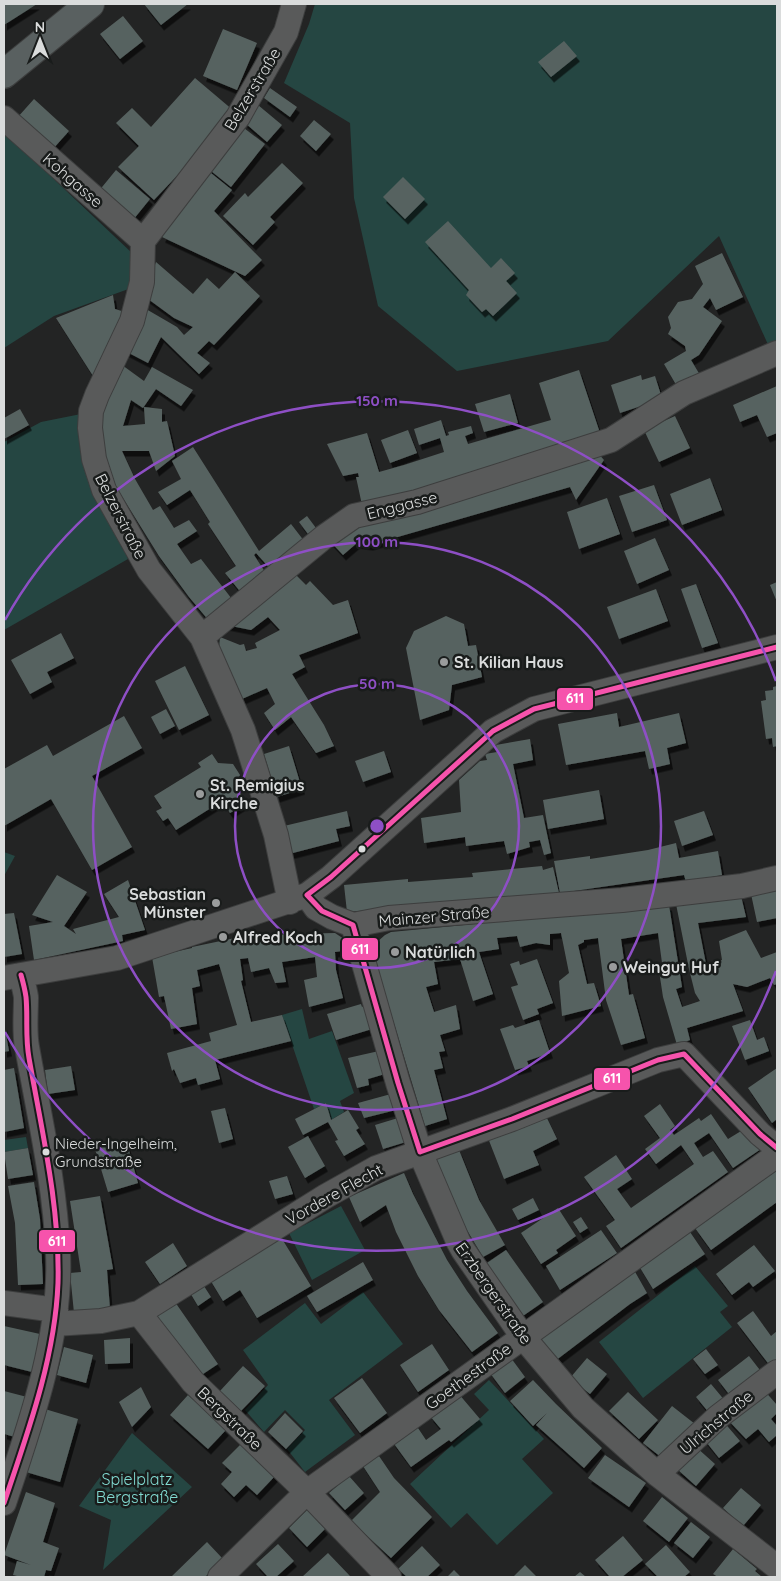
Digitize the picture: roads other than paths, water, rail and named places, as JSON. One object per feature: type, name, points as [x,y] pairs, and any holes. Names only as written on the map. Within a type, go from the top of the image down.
[{"type":"main road","points":[[4,74],[90,4]]},
{"type":"street","name":"Belzerstraße","points":[[294,4],[286,32],[238,116],[143,241],[142,282],[132,320],[91,411],[90,444],[98,476],[104,490],[149,570],[202,638],[243,730],[276,835],[299,899]]},
{"type":"street","name":"Kohgasse","points":[[4,118],[143,241]]},
{"type":"street","name":"Enggasse","points":[[202,638],[324,537],[354,516],[417,502],[611,440],[684,393],[777,353]]},
{"type":"street","points":[[4,1503],[25,1441],[45,1368],[55,1317],[58,1253],[48,1164],[26,1044],[25,992],[13,977],[117,958],[299,899],[331,877],[493,731],[509,722],[534,709],[777,647]]},
{"type":"street","name":"Mainzer Straße","points":[[353,925],[389,918],[655,897],[742,886],[777,878]]},
{"type":"street","points":[[299,899],[332,917],[353,925]]},
{"type":"street","name":"Erzbergerstraße","points":[[353,925],[398,1083],[420,1152],[458,1241],[523,1337],[583,1408],[657,1474],[777,1567]]},
{"type":"street","name":"Vordere Flecht","points":[[139,1313],[340,1188],[376,1168],[512,1119],[658,1060],[684,1054],[760,1134],[777,1148]]},
{"type":"street","name":"Goethestraße","points":[[220,1577],[307,1492],[777,1155]]},
{"type":"street","points":[[4,1303],[55,1317],[101,1322],[139,1313]]},
{"type":"street","name":"Bergstraße","points":[[139,1313],[193,1382],[307,1492],[389,1577]]},
{"type":"street","name":"Ulrichstraße","points":[[657,1474],[718,1417],[777,1372]]},
{"type":"place","name":"St. Kilian Haus","points":[[444,662]]},
{"type":"place","name":"St. Remigius Kirche","points":[[200,794]]},
{"type":"place","name":"Sebastian Münster","points":[[216,903]]},
{"type":"place","name":"Alfred Koch","points":[[223,937]]},
{"type":"place","name":"Natürlich","points":[[395,952]]},
{"type":"place","name":"Weingut Huf","points":[[613,967]]},
{"type":"place","name":"Nieder-Ingelheim, Grundstraße","points":[[46,1152]]},
{"type":"park label","name":"Spielplatz Bergstraße","points":[[137,1488]]}]
